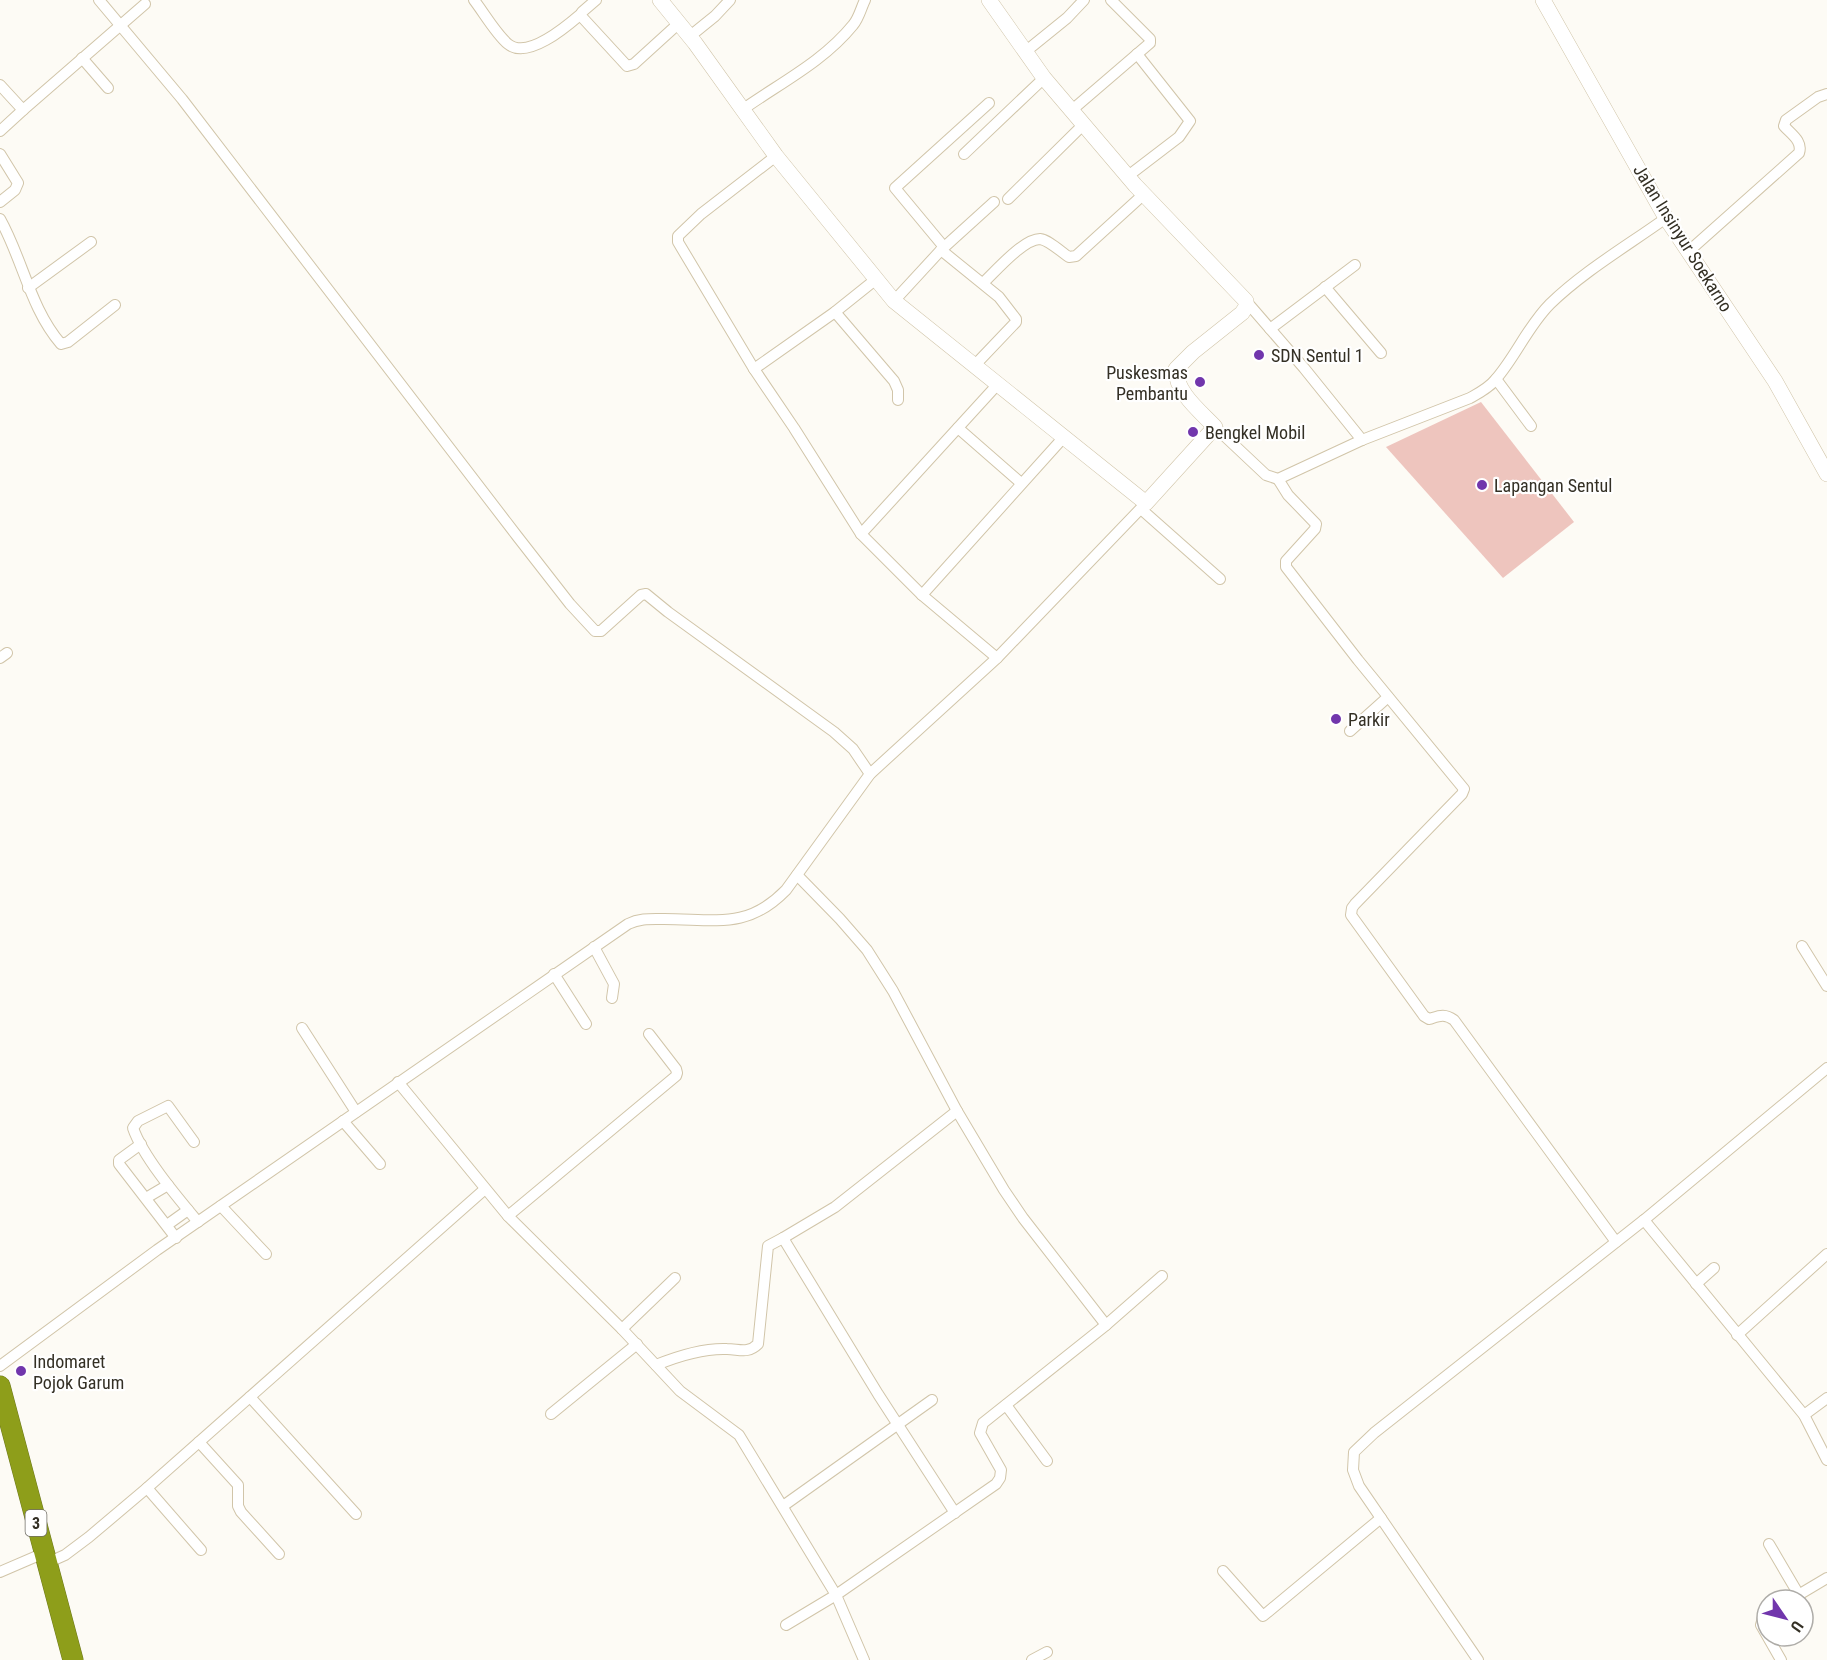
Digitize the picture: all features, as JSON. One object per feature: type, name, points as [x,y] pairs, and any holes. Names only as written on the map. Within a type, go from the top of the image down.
[{"type":"highway","name":"3","points":[[0,1386],[3,1413],[46,1558],[73,1660]]},
{"type":"street","points":[[99,0],[182,99],[550,579],[595,631],[601,631],[641,595],[646,594],[834,732],[853,749],[870,774]]},
{"type":"street","points":[[474,0],[508,44],[518,48],[536,45],[554,35],[596,0]]},
{"type":"street","points":[[660,0],[776,156],[894,301],[975,365],[1143,506],[1220,579]]},
{"type":"street","points":[[689,37],[715,16],[730,0]]},
{"type":"street","points":[[742,110],[765,93],[795,76],[828,51],[854,24],[866,0]]},
{"type":"street","points":[[989,0],[1044,78],[1144,194],[1246,301],[1362,440]]},
{"type":"street","points":[[1025,52],[1067,18],[1084,0]]},
{"type":"street","points":[[1072,110],[1149,45],[1150,39],[1111,0]]},
{"type":"street","name":"Jalan Insinyur Soekarno","points":[[1543,0],[1666,218],[1775,381],[1827,474]]},
{"type":"street","points":[[0,131],[145,4]]},
{"type":"street","points":[[581,14],[582,18],[627,66],[634,64],[678,24]]},
{"type":"street","points":[[1128,176],[1179,137],[1190,121],[1137,54]]},
{"type":"street","points":[[82,58],[108,88]]},
{"type":"street","points":[[964,154],[1044,78]]},
{"type":"street","points":[[0,85],[23,110]]},
{"type":"street","points":[[1689,251],[1799,153],[1801,147],[1798,140],[1784,126],[1786,120],[1818,97],[1827,94]]},
{"type":"street","points":[[975,365],[1016,322],[1016,319],[999,297],[943,248],[894,188],[989,104]]},
{"type":"street","points":[[1008,199],[1084,124]]},
{"type":"street","points":[[0,154],[18,183],[15,190],[0,202]]},
{"type":"street","points":[[776,156],[701,214],[678,239],[754,369],[861,534],[922,595],[997,657]]},
{"type":"street","points":[[983,283],[1032,241],[1044,240],[1069,257],[1076,256],[1144,194]]},
{"type":"street","points":[[894,301],[943,248],[994,202]]},
{"type":"street","points":[[1278,479],[1362,440],[1470,398],[1484,390],[1496,379],[1535,320],[1551,303],[1589,272],[1666,218]]},
{"type":"street","points":[[0,219],[4,236],[21,261],[28,288],[59,342],[62,344],[68,342],[115,305]]},
{"type":"street","points":[[28,288],[91,242]]},
{"type":"street","points":[[1270,329],[1355,265]]},
{"type":"street","points":[[754,369],[835,312],[875,280]]},
{"type":"street","points":[[1325,287],[1381,353]]},
{"type":"street","points":[[1246,301],[1242,313],[1193,352],[1176,369],[1179,386],[1215,427],[1266,475],[1278,479],[1288,495],[1316,524],[1315,529],[1286,561],[1286,567],[1388,697],[1462,785],[1463,792],[1354,904],[1351,915],[1424,1016],[1429,1019],[1441,1014],[1454,1020],[1616,1242]]},
{"type":"street","points":[[835,312],[894,381],[899,396],[898,400]]},
{"type":"street","points":[[1496,379],[1531,426]]},
{"type":"street","points":[[861,534],[997,385]]},
{"type":"street","points":[[0,1366],[198,1222],[554,974],[636,920],[676,919],[717,922],[755,913],[772,903],[797,875],[870,774],[997,657],[1143,506],[1215,427]]},
{"type":"street","points":[[958,428],[1021,483]]},
{"type":"street","points":[[922,595],[1063,438]]},
{"type":"street","points":[[1350,731],[1388,697]]},
{"type":"street","points":[[797,875],[867,950],[893,991],[957,1111],[1023,1218],[1106,1325]]},
{"type":"street","points":[[1802,946],[1827,986]]},
{"type":"street","points":[[594,947],[614,984],[612,998]]},
{"type":"street","points":[[554,974],[586,1024]]},
{"type":"street","points":[[302,1029],[356,1112]]},
{"type":"street","points":[[508,1216],[676,1076],[678,1072],[649,1034]]},
{"type":"street","points":[[1478,1660],[1359,1486],[1354,1474],[1353,1455],[1356,1448],[1644,1220],[1826,1069]]},
{"type":"street","points":[[398,1082],[508,1216],[687,1397],[739,1435],[836,1595],[864,1660]]},
{"type":"street","points":[[194,1142],[171,1107],[166,1106],[134,1125],[133,1130],[168,1185],[198,1222]]},
{"type":"street","points":[[656,1365],[687,1354],[707,1350],[726,1348],[747,1351],[753,1349],[760,1337],[768,1246],[835,1206],[957,1111]]},
{"type":"street","points":[[343,1121],[380,1164]]},
{"type":"street","points":[[141,1144],[118,1162],[176,1238]]},
{"type":"street","points":[[146,1198],[168,1185]]},
{"type":"street","points":[[0,1572],[46,1558],[65,1555],[89,1537],[485,1189]]},
{"type":"street","points":[[221,1206],[266,1254]]},
{"type":"street","points":[[167,1225],[188,1210]]},
{"type":"street","points":[[1644,1220],[1804,1415],[1827,1460]]},
{"type":"street","points":[[783,1238],[955,1513]]},
{"type":"street","points":[[1737,1335],[1827,1254]]},
{"type":"street","points":[[1696,1284],[1714,1268]]},
{"type":"street","points":[[786,1625],[836,1595],[999,1480],[1001,1470],[980,1433],[983,1423],[1106,1325],[1162,1276]]},
{"type":"street","points":[[622,1329],[675,1278]]},
{"type":"street","points":[[551,1414],[637,1344]]},
{"type":"street","points":[[250,1397],[356,1514]]},
{"type":"street","points":[[1804,1415],[1827,1398]]},
{"type":"street","points":[[783,1506],[932,1400]]},
{"type":"street","points":[[1006,1405],[1047,1461]]},
{"type":"street","points":[[199,1442],[238,1485],[238,1506],[241,1512],[279,1554]]},
{"type":"street","points":[[147,1488],[201,1550]]},
{"type":"street","points":[[1223,1571],[1263,1616],[1381,1518]]},
{"type":"street","points":[[1769,1544],[1789,1588]]},
{"type":"street","points":[[1810,1588],[1827,1578]]},
{"type":"street","points":[[1032,1660],[1047,1652]]},
{"type":"shaded area","name":"Lapangan Sentul","points":[[1481,402],[1574,522],[1503,578],[1386,447]]},
{"type":"place","name":"SDN Sentul 1","points":[[1259,355]]},
{"type":"place","name":"Puskesmas Pembantu","points":[[1200,382]]},
{"type":"place","name":"Bengkel Mobil","points":[[1193,432]]},
{"type":"place","name":"Lapangan Sentul","points":[[1482,485]]},
{"type":"place","name":"Parkir","points":[[1336,719]]},
{"type":"place","name":"Indomaret Pojok Garum","points":[[21,1371]]}]
